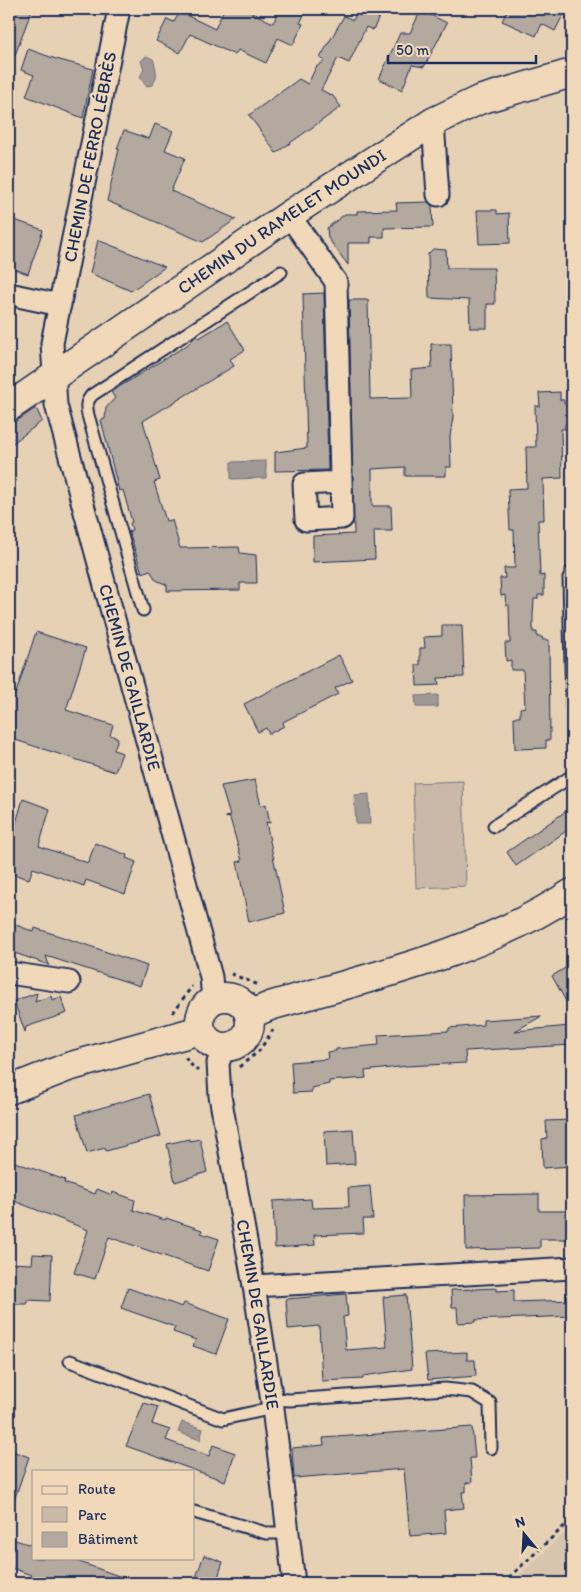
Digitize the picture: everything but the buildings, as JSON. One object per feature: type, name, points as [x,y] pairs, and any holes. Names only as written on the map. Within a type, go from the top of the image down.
[{"type":"street","name":"CHEMIN DE FERRO LÉBRÈS","points":[[53,376],[52,343],[119,9]]},
{"type":"street","name":"CHEMIN DU RAMELET MOUNDI","points":[[9,406],[289,215],[433,122],[478,100],[572,73]]},
{"type":"street","points":[[433,122],[438,195]]},
{"type":"street","points":[[289,215],[336,282],[340,482]]},
{"type":"street","points":[[9,294],[60,305]]},
{"type":"street","name":"CHEMIN DE GAILLARDIE","points":[[53,376],[56,405],[214,986]]},
{"type":"street","points":[[249,1015],[270,1006],[443,956],[496,935],[546,910],[572,893]]},
{"type":"street","points":[[9,973],[70,982]]},
{"type":"street","points":[[214,986],[244,1006],[249,1015],[250,1027],[245,1038],[236,1046],[230,1058],[209,1042],[200,1030],[199,1018],[214,986]]},
{"type":"street","points":[[9,1090],[68,1067],[200,1030]]},
{"type":"street","name":"CHEMIN DE GAILLARDIE","points":[[230,1058],[218,1064],[220,1096],[254,1286],[272,1404],[294,1583]]},
{"type":"street","points":[[254,1286],[572,1268]]},
{"type":"lane","points":[[143,610],[88,416],[87,400],[281,272]]},
{"type":"lane","points":[[572,571],[569,578],[572,708]]},
{"type":"lane","points":[[494,826],[572,776]]},
{"type":"lane","points":[[70,1361],[223,1419],[290,1400],[445,1389],[472,1392],[490,1403],[491,1448]]},
{"type":"lane","points":[[195,1512],[266,1533],[288,1533]]},
{"type":"path","points":[[172,1013],[232,974],[247,982],[264,986]]},
{"type":"path","points":[[230,1058],[259,1051],[276,1026]]},
{"type":"path","points":[[503,1583],[572,1519]]},
{"type":"shaded area","points":[[146,56],[153,59],[156,79],[152,85],[146,86],[140,77],[144,69],[141,61]]},
{"type":"shaded area","points":[[266,461],[266,478],[231,479],[231,462]]},
{"type":"shaded area","points":[[438,695],[438,707],[416,707],[415,696]]},
{"type":"shaded area","points":[[369,794],[370,824],[356,824],[354,795]]},
{"type":"shaded area","points":[[182,1422],[203,1429],[200,1440],[178,1432]]},
{"type":"shaded area","points":[[572,1526],[572,1583],[511,1583]]},
{"type":"green space","points":[[463,781],[466,886],[416,888],[413,783]]}]
